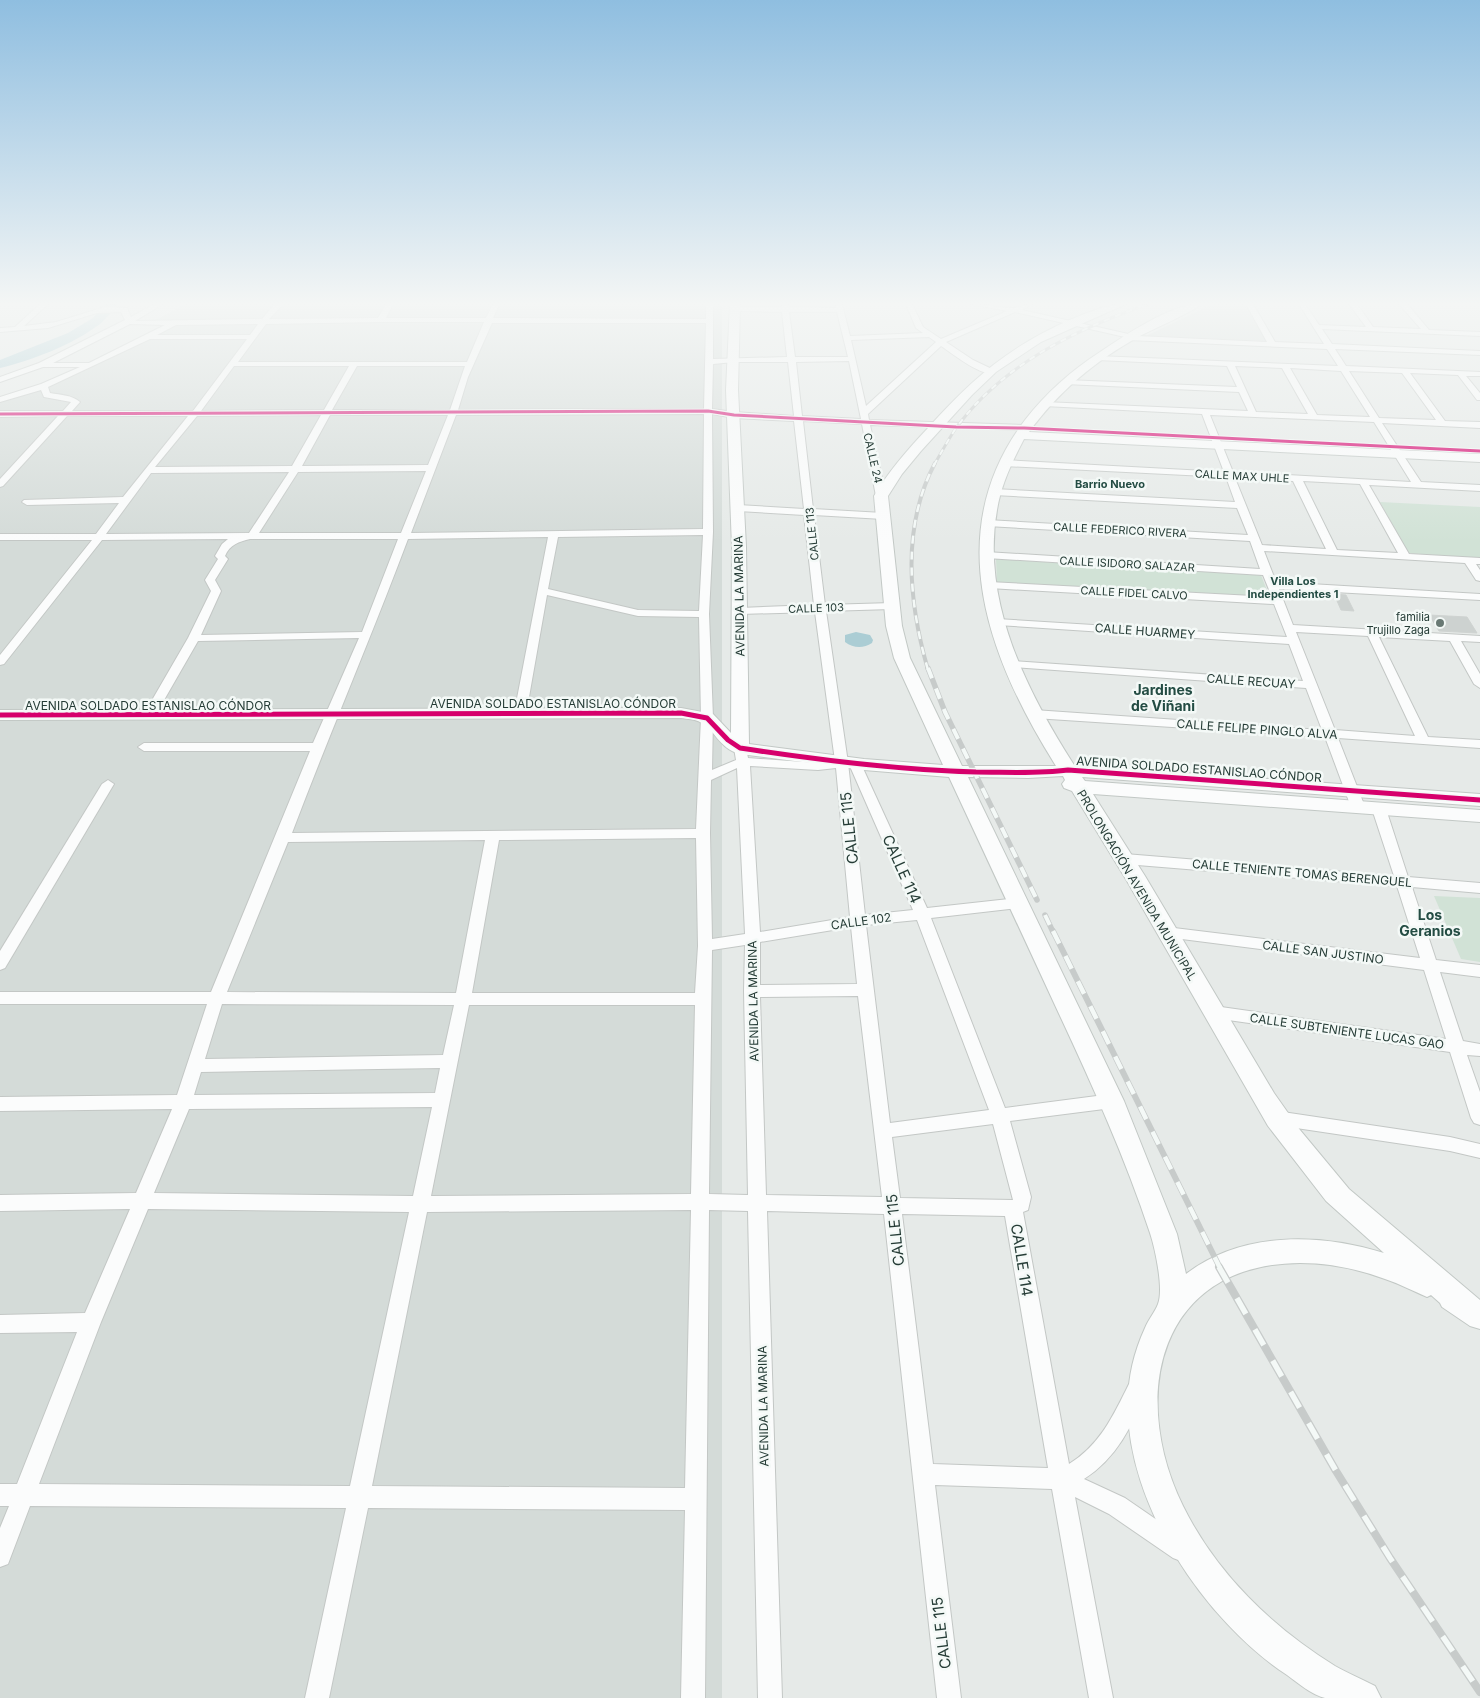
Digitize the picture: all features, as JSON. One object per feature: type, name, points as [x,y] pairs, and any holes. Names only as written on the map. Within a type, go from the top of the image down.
[{"type":"street","points":[[0,400],[50,383]]},
{"type":"street","points":[[0,662],[99,537],[148,470],[218,383]]},
{"type":"street","points":[[150,714],[194,638],[216,591],[210,580],[223,560],[220,556],[223,549],[227,543],[235,539],[252,536],[296,468],[343,383]]},
{"type":"street","points":[[0,1556],[90,1322],[183,1104],[216,999],[283,838],[331,714],[366,635],[463,383]]},
{"type":"street","points":[[693,1698],[705,946],[703,833],[707,718],[704,614],[708,532],[709,383]]},
{"type":"street","name":"AVENIDA LA MARINA","points":[[732,383],[738,508],[742,755],[753,938],[752,991],[770,1698]]},
{"type":"street","name":"CALLE 113","points":[[795,383],[820,608],[849,763]]},
{"type":"street","name":"CALLE 24","points":[[857,383],[881,496]]},
{"type":"street","points":[[864,418],[899,383]]},
{"type":"street","points":[[978,383],[936,426],[890,480],[881,496],[894,626],[902,658],[1112,1101],[1164,1234],[1172,1267],[1173,1306]]},
{"type":"street","name":"PROLONGACIÓN AVENIDA MUNICIPAL","points":[[1064,383],[1016,431],[994,492],[987,523],[986,555],[989,584],[997,622],[1011,664],[1034,714],[1124,859],[1276,1118],[1337,1195],[1420,1269],[1472,1310]]},
{"type":"street","points":[[1092,383],[1242,390]]},
{"type":"street","points":[[1239,383],[1254,414]]},
{"type":"street","points":[[1295,383],[1314,417]]},
{"type":"street","points":[[1353,383],[1418,485]]},
{"type":"street","points":[[1413,383],[1442,423]]},
{"type":"street","points":[[1468,383],[1480,398]]},
{"type":"street","points":[[0,484],[67,414],[76,402],[48,395],[44,386]]},
{"type":"street","points":[[1044,404],[1480,425]]},
{"type":"street","points":[[0,414],[708,411],[734,415],[798,418],[864,418],[936,426],[1016,431],[1395,450],[1480,451]]},
{"type":"street","points":[[1205,412],[1355,799]]},
{"type":"street","points":[[1395,450],[1480,458]]},
{"type":"street","name":"CALLE MAX UHLE","points":[[1004,463],[1480,488]]},
{"type":"street","points":[[148,470],[431,468]]},
{"type":"street","points":[[1297,479],[1333,552]]},
{"type":"street","points":[[1363,482],[1405,556]]},
{"type":"street","points":[[994,492],[1241,505]]},
{"type":"street","points":[[27,502],[126,500]]},
{"type":"street","points":[[738,508],[883,516]]},
{"type":"street","name":"CALLE FEDERICO RIVERA","points":[[987,523],[1256,543],[1333,552],[1480,561]]},
{"type":"street","points":[[0,537],[553,535],[708,532]]},
{"type":"street","points":[[520,714],[553,535]]},
{"type":"street","name":"CALLE ISIDORO SALAZAR","points":[[986,555],[1267,572]]},
{"type":"street","points":[[1468,560],[1480,578]]},
{"type":"street","name":"CALLE FIDEL CALVO","points":[[989,584],[1278,601]]},
{"type":"street","points":[[1272,585],[1480,597]]},
{"type":"street","points":[[543,591],[638,613],[704,614]]},
{"type":"street","name":"CALLE 103","points":[[740,610],[892,606]]},
{"type":"street","name":"CALLE HUARMEY","points":[[997,622],[1294,640]]},
{"type":"street","points":[[1288,628],[1480,639]]},
{"type":"street","points":[[1372,633],[1424,741]]},
{"type":"street","points":[[194,638],[366,635]]},
{"type":"street","points":[[1454,638],[1480,684]]},
{"type":"street","name":"CALLE RECUAY","points":[[1011,664],[1311,685]]},
{"type":"street","name":"AVENIDA SOLDADO ESTANISLAO CÓNDOR","points":[[0,715],[681,713],[707,718]]},
{"type":"street","name":"CALLE FELIPE PINGLO ALVA","points":[[1034,714],[1480,744]]},
{"type":"street","points":[[705,778],[742,755],[707,718]]},
{"type":"street","points":[[144,748],[318,747]]},
{"type":"street","name":"AVENIDA SOLDADO ESTANISLAO CÓNDOR","points":[[742,755],[956,771],[1044,774],[1073,778],[1355,799],[1480,800]]},
{"type":"street","name":"CALLE 114","points":[[849,763],[922,913],[1000,1116],[1022,1196],[1022,1204],[1013,1208],[1028,1301],[1101,1698]]},
{"type":"street","name":"CALLE 115","points":[[849,763],[865,990],[949,1698]]},
{"type":"street","points":[[0,964],[108,784]]},
{"type":"street","name":"AVENIDA SOLDADO ESTANISLAO CÓNDOR","points":[[1355,799],[1379,809],[1480,816]]},
{"type":"street","points":[[1379,809],[1480,1118]]},
{"type":"street","points":[[283,838],[703,833]]},
{"type":"street","points":[[317,1698],[442,1100],[448,1061],[463,998],[493,835]]},
{"type":"street","name":"CALLE TENIENTE TOMAS BERENGUEL","points":[[1124,859],[1480,888]]},
{"type":"street","name":"CALLE 102","points":[[705,946],[859,921],[1018,903]]},
{"type":"street","name":"CALLE SAN JUSTINO","points":[[1166,932],[1480,971]]},
{"type":"street","points":[[752,991],[865,990]]},
{"type":"street","points":[[0,998],[703,999]]},
{"type":"street","name":"CALLE SUBTENIENTE LUCAS GAO","points":[[1214,1012],[1480,1050]]},
{"type":"street","points":[[195,1066],[448,1061]]},
{"type":"street","points":[[0,1104],[183,1104],[442,1100]]},
{"type":"street","points":[[883,1131],[1112,1101]]},
{"type":"street","points":[[1276,1118],[1480,1150]]},
{"type":"street","points":[[0,1203],[141,1201],[420,1204],[701,1202],[1013,1208]]},
{"type":"street","name":"PROLONGACIÓN AVENIDA MUNICIPAL","points":[[1363,1698],[1325,1680],[1267,1638],[1241,1614],[1197,1561],[1176,1526],[1155,1478],[1143,1424],[1144,1375],[1156,1333],[1173,1306],[1194,1285],[1228,1264],[1269,1253],[1291,1251],[1339,1254],[1389,1267],[1422,1281],[1472,1310]]},
{"type":"street","points":[[0,1324],[90,1322]]},
{"type":"street","points":[[1062,1479],[1093,1461],[1105,1449],[1121,1425],[1144,1375]]},
{"type":"street","points":[[922,1474],[1062,1479],[1117,1506],[1197,1561]]},
{"type":"street","points":[[0,1495],[359,1495],[695,1499]]},
{"type":"shaded area","points":[[42,383],[722,383],[722,1698],[0,1698],[0,398]]},
{"type":"green space","points":[[1380,502],[1480,507],[1480,558],[1407,553]]},
{"type":"green space","points":[[996,559],[1261,575],[1270,598],[997,583]]},
{"type":"green space","points":[[1434,896],[1480,898],[1480,962],[1461,959]]},
{"type":"water","points":[[856,632],[870,635],[873,640],[872,643],[858,647],[851,646],[845,642],[845,635]]},
{"type":"building","points":[[1334,594],[1346,595],[1354,611],[1341,610]]},
{"type":"building","points":[[1429,615],[1467,617],[1477,633],[1439,631]]},
{"type":"railway","points":[[934,464],[956,428],[975,405],[998,383]]},
{"type":"railway","points":[[928,670],[916,619],[912,566],[913,539],[917,513],[924,488],[934,464]]},
{"type":"railway","points":[[928,668],[945,712],[1037,900]]},
{"type":"railway","points":[[1045,915],[1053,932]]},
{"type":"railway","points":[[1053,931],[1220,1268]]},
{"type":"railway","points":[[1219,1267],[1336,1471],[1390,1558],[1480,1692]]},
{"type":"cycle path","points":[[0,414],[708,411],[734,415],[956,427],[1024,428],[1480,451]]},
{"type":"cycle path","points":[[0,715],[681,713],[707,718],[728,740],[740,748],[864,764],[957,771],[1048,772],[1068,770],[1480,800]]},
{"type":"place","name":"familia Trujillo Zaga","points":[[1440,623]]},
{"type":"district","name":"Barrio Nuevo","points":[[1110,484]]},
{"type":"district","name":"Villa Los Independientes 1","points":[[1293,587]]},
{"type":"district","name":"Jardines de Viñani","points":[[1163,698]]},
{"type":"district","name":"Los Geranios","points":[[1430,922]]}]
